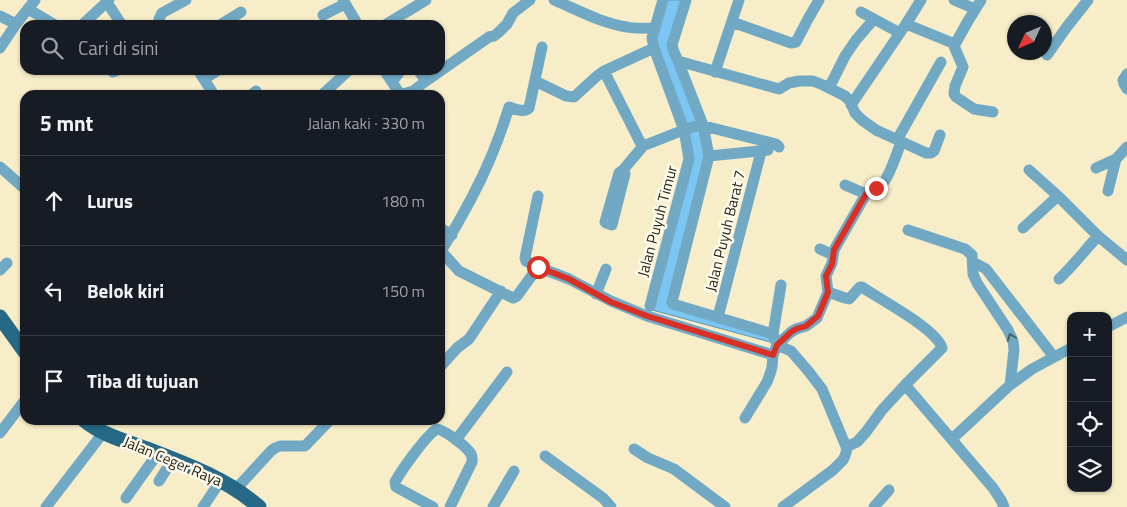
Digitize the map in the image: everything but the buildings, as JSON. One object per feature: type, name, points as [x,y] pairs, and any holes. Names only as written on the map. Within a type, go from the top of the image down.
[{"type":"main road","points":[[0,317],[20,345]]},
{"type":"main road","name":"Jalan Ceger Raya","points":[[91,425],[103,433],[158,453],[221,480],[236,489],[255,506]]},
{"type":"street","points":[[0,48],[35,0]]},
{"type":"street","points":[[160,20],[162,13],[186,0]]},
{"type":"street","points":[[393,20],[426,0]]},
{"type":"street","points":[[445,68],[499,32],[507,24],[513,13],[530,0]]},
{"type":"street","points":[[554,0],[598,19],[628,28],[654,28]]},
{"type":"street","name":"Jalan Puyuh Timur","points":[[650,306],[689,159],[685,130],[652,38],[663,0]]},
{"type":"street","points":[[686,0],[672,45],[701,125],[709,156],[672,302],[673,304],[718,317],[790,351],[822,389],[846,448],[845,456],[833,470],[784,506]]},
{"type":"street","points":[[716,72],[739,0]]},
{"type":"street","points":[[732,22],[791,43],[796,42],[819,0]]},
{"type":"street","points":[[851,105],[921,0]]},
{"type":"street","points":[[954,0],[978,4],[955,44],[954,48],[963,70],[955,86],[954,94],[974,109],[992,112]]},
{"type":"street","points":[[1052,48],[1088,0]]},
{"type":"street","points":[[324,15],[344,2],[355,20]]},
{"type":"street","points":[[89,20],[110,4],[119,20]]},
{"type":"street","points":[[28,9],[47,20]]},
{"type":"street","points":[[228,20],[241,12]]},
{"type":"street","points":[[862,12],[874,19],[955,44]]},
{"type":"street","points":[[0,16],[16,24]]},
{"type":"street","points":[[829,88],[845,56],[874,19]]},
{"type":"street","points":[[445,244],[452,235],[496,148],[509,107],[519,110],[528,109],[542,48]]},
{"type":"street","points":[[535,81],[572,98],[604,71],[654,48]]},
{"type":"street","points":[[678,61],[779,90],[799,81],[813,81],[845,96],[862,120],[876,130],[926,153],[934,151],[940,135]]},
{"type":"street","points":[[538,196],[525,258],[526,261],[569,279],[611,302],[647,316],[774,344],[817,318],[828,292],[826,276],[832,264],[834,250],[866,194],[871,189],[882,184],[886,179],[899,141],[941,62]]},
{"type":"street","points":[[604,71],[640,142],[644,145]]},
{"type":"street","points":[[1127,74],[1123,80],[1127,88]]},
{"type":"street","points":[[202,75],[211,90]]},
{"type":"street","points":[[327,90],[344,75]]},
{"type":"street","points":[[387,75],[397,90]]},
{"type":"street","points":[[392,82],[397,75]]},
{"type":"street","points":[[422,75],[426,81]]},
{"type":"street","points":[[414,90],[435,75]]},
{"type":"street","points":[[623,170],[644,145],[701,125],[779,146],[776,149],[761,152],[709,156]]},
{"type":"street","points":[[1096,168],[1116,159],[1127,146]]},
{"type":"street","name":"Jalan Puyuh Barat 7","points":[[718,317],[761,152]]},
{"type":"street","points":[[1108,191],[1116,159]]},
{"type":"street","points":[[0,166],[20,184]]},
{"type":"street","points":[[1029,170],[1098,236],[1127,260]]},
{"type":"street","points":[[845,184],[866,194]]},
{"type":"street","points":[[1023,228],[1058,196]]},
{"type":"street","points":[[908,230],[965,249],[972,255],[973,274],[977,283],[1008,330],[1013,341],[1014,350],[1010,385]]},
{"type":"street","points":[[445,231],[452,235]]},
{"type":"street","points":[[1059,279],[1098,236]]},
{"type":"street","points":[[820,249],[833,255]]},
{"type":"street","points":[[445,256],[459,271],[513,298],[517,296],[538,267]]},
{"type":"street","points":[[973,262],[986,269],[1054,357]]},
{"type":"street","points":[[596,294],[606,269]]},
{"type":"street","points":[[745,418],[767,382],[772,367],[781,285]]},
{"type":"street","points":[[828,292],[847,299],[851,298],[858,288],[862,288],[911,317],[930,332],[941,344],[942,348],[882,410],[857,442],[846,448]]},
{"type":"street","points":[[445,361],[469,339],[501,291]]},
{"type":"street","points":[[1112,325],[1127,318]]},
{"type":"street","points":[[952,439],[1010,385],[1032,369],[1067,350]]},
{"type":"street","points":[[456,440],[506,372]]},
{"type":"street","points":[[906,384],[993,488],[1004,507]]},
{"type":"street","points":[[0,433],[20,407]]},
{"type":"street","points":[[236,489],[270,451],[280,446],[305,446],[325,425]]},
{"type":"street","points":[[433,507],[396,487],[395,482],[423,442],[437,429],[442,430],[456,440],[472,458],[472,462],[450,507]]},
{"type":"street","points":[[46,507],[103,433]]},
{"type":"street","points":[[634,449],[656,462],[674,469],[725,507]]},
{"type":"street","points":[[126,498],[158,453]]},
{"type":"street","points":[[545,456],[603,498],[612,507]]},
{"type":"street","points":[[160,481],[173,459]]},
{"type":"street","points":[[493,507],[514,471]]},
{"type":"street","points":[[203,507],[221,480]]},
{"type":"street","points":[[874,507],[889,490]]},
{"type":"water","points":[[667,0],[682,0],[669,43],[698,125],[706,155],[667,304],[773,334],[770,342],[652,310],[693,159],[655,40]]},
{"type":"route","points":[[538,267],[569,279],[611,302],[647,316],[773,355],[777,345],[791,332],[806,326],[818,316],[828,292],[826,276],[832,264],[834,250],[866,194],[871,189],[876,188]]}]
